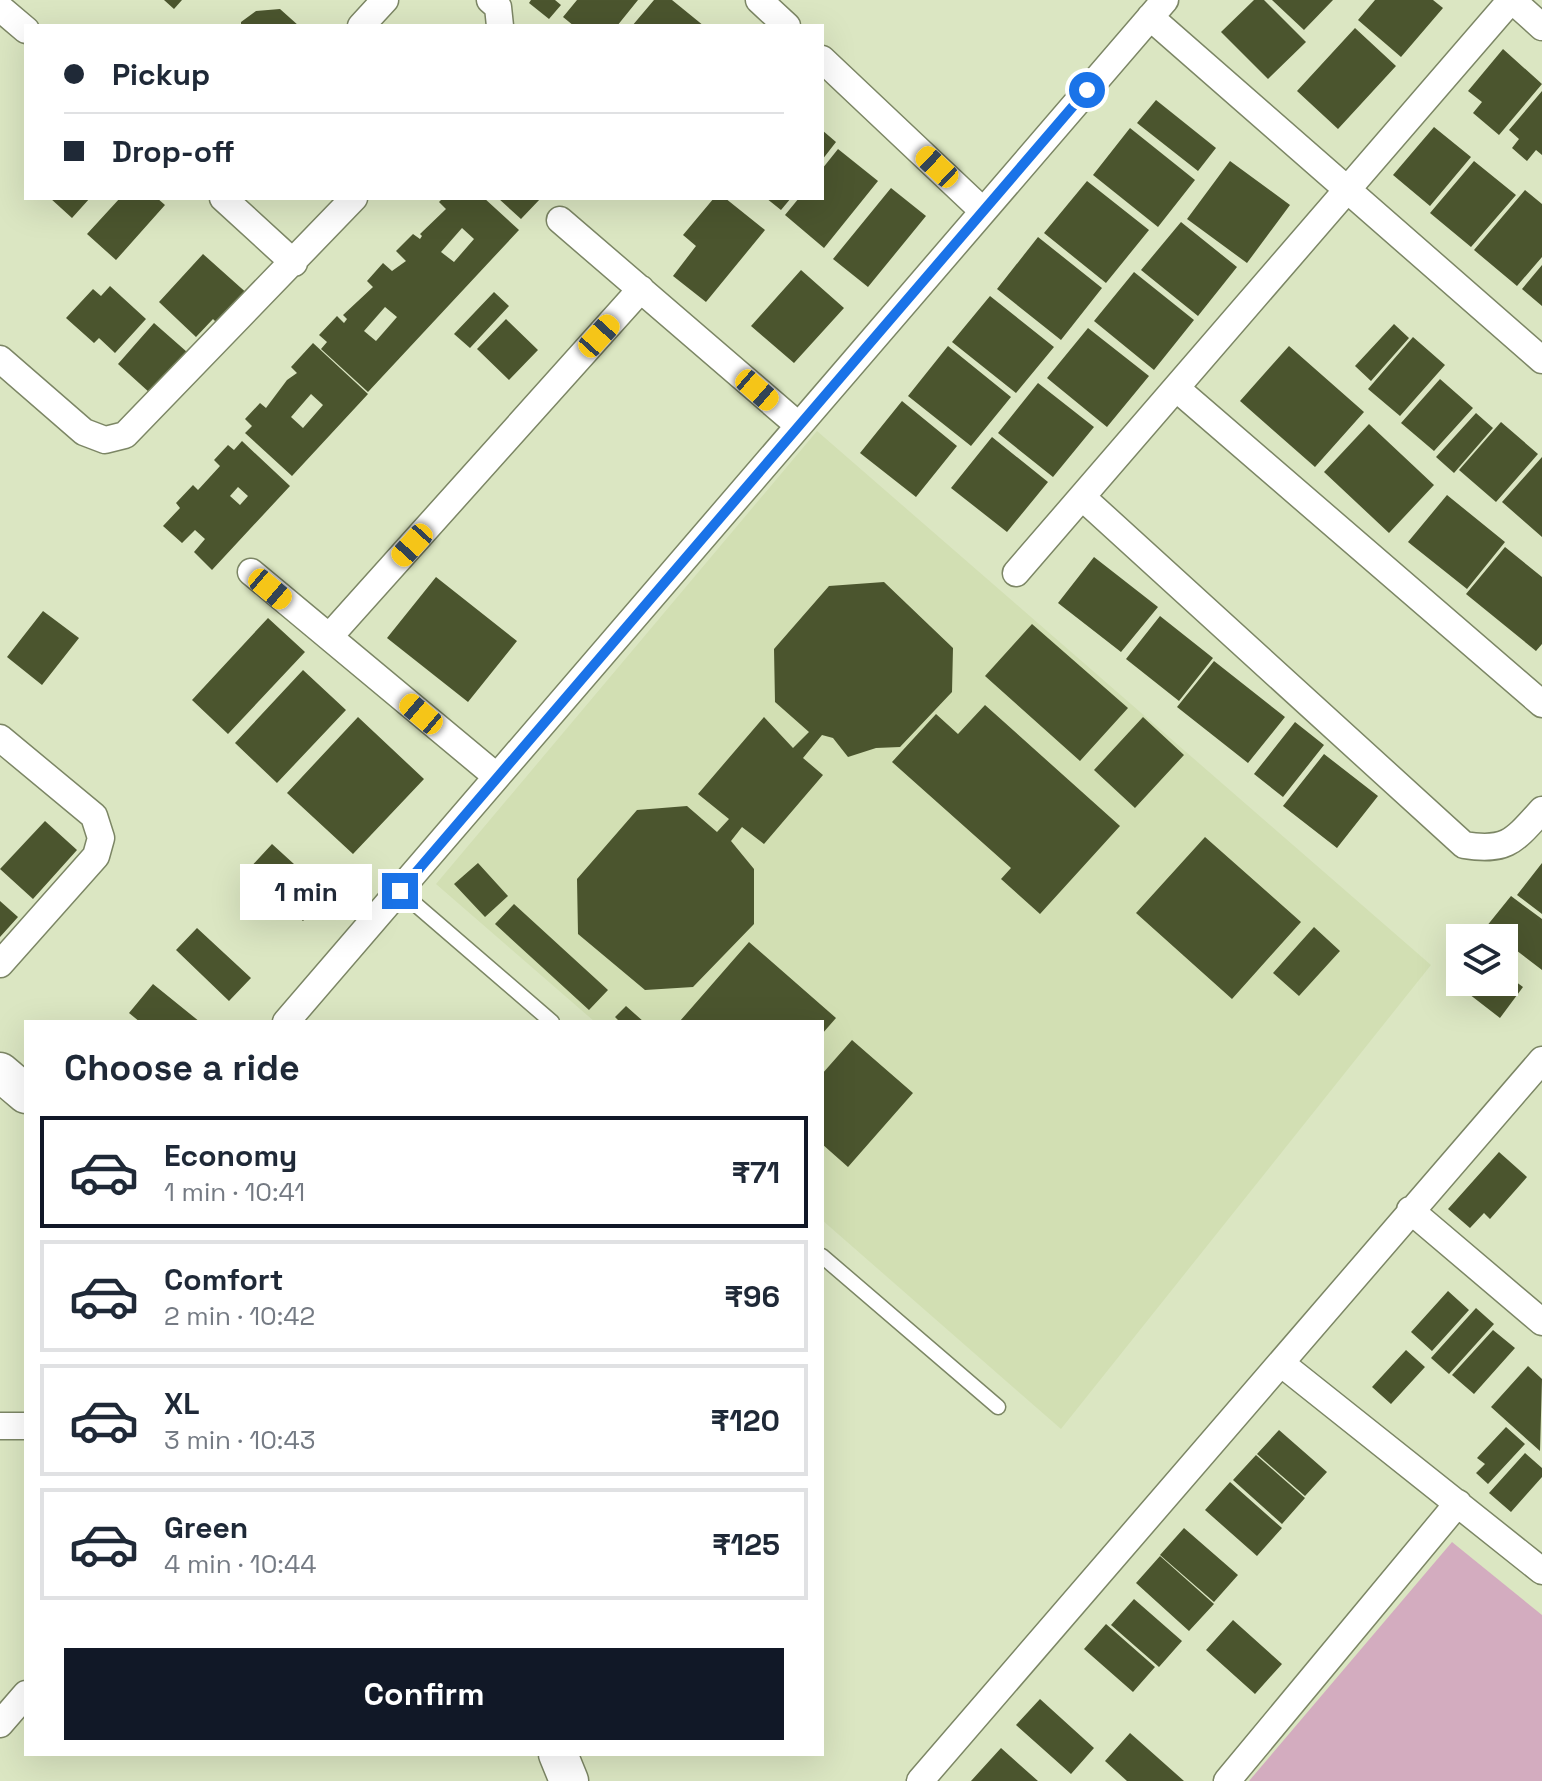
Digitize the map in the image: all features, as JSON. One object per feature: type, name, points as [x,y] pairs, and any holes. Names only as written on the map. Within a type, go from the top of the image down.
[{"type":"street","points":[[363,24],[385,0]]},
{"type":"street","points":[[490,0],[498,7],[500,24]]},
{"type":"street","points":[[759,0],[785,24]]},
{"type":"street","points":[[1016,573],[1511,0],[1542,27]]},
{"type":"street","points":[[0,8],[24,28]]},
{"type":"street","points":[[288,1020],[1157,9],[1347,190],[1542,360]]},
{"type":"street","points":[[824,61],[983,211]]},
{"type":"street","points":[[225,200],[294,263]]},
{"type":"street","points":[[0,359],[84,432],[105,440],[125,435],[352,200]]},
{"type":"street","points":[[560,220],[798,425]]},
{"type":"street","points":[[329,637],[641,289]]},
{"type":"street","points":[[1176,388],[1542,704]]},
{"type":"street","points":[[1082,497],[1464,845],[1491,849],[1517,838],[1542,810]]},
{"type":"street","points":[[251,572],[496,776]]},
{"type":"street","points":[[0,738],[94,816],[101,838],[96,856],[0,964]]},
{"type":"street","points":[[920,1781],[1542,1060]]},
{"type":"street","points":[[0,1072],[24,1092]]},
{"type":"street","points":[[1410,1210],[1542,1322]]},
{"type":"street","points":[[1282,1364],[1542,1571]]},
{"type":"street","points":[[0,1426],[24,1426]]},
{"type":"street","points":[[1227,1781],[1458,1503]]},
{"type":"street","points":[[0,1724],[24,1696]]},
{"type":"street","points":[[559,1756],[569,1781]]},
{"type":"lane","points":[[400,891],[550,1020]]},
{"type":"lane","points":[[824,1258],[998,1407]]},
{"type":"shaded area","points":[[817,431],[1431,965],[1061,1429],[824,1222],[824,1020],[593,1020],[436,884]]},
{"type":"shaded area","points":[[1452,1542],[1542,1615],[1542,1781],[1249,1781]]},
{"type":"building","points":[[164,0],[182,0],[174,9]]},
{"type":"building","points":[[531,0],[555,0],[561,5],[549,19],[529,3]]},
{"type":"building","points":[[577,0],[638,0],[619,24],[572,24],[563,17]]},
{"type":"building","points":[[654,0],[672,0],[702,24],[634,24]]},
{"type":"building","points":[[1254,0],[1264,0],[1306,42],[1268,79],[1221,32]]},
{"type":"building","points":[[1272,0],[1333,0],[1304,30]]},
{"type":"building","points":[[1375,0],[1433,0],[1443,8],[1401,57],[1358,20]]},
{"type":"building","points":[[280,9],[297,24],[241,24],[256,11]]},
{"type":"building","points":[[1355,28],[1396,66],[1338,129],[1297,91]]},
{"type":"building","points":[[1503,49],[1542,84],[1499,135],[1473,113],[1482,102],[1468,91]]},
{"type":"building","points":[[1542,91],[1542,155],[1536,150],[1527,161],[1512,148],[1519,139],[1509,130]]},
{"type":"building","points":[[1156,100],[1216,148],[1198,171],[1137,123]]},
{"type":"building","points":[[1434,127],[1471,157],[1430,206],[1393,175]]},
{"type":"building","points":[[1130,128],[1195,180],[1158,227],[1093,175]]},
{"type":"building","points":[[824,132],[836,142],[824,157]]},
{"type":"building","points":[[838,149],[878,181],[824,248],[785,215],[797,200],[824,200],[824,166]]},
{"type":"building","points":[[1230,161],[1290,205],[1247,263],[1187,219]]},
{"type":"building","points":[[1474,161],[1516,195],[1471,247],[1430,213]]},
{"type":"building","points":[[1087,181],[1149,230],[1106,283],[1044,233]]},
{"type":"building","points":[[891,188],[926,216],[868,287],[833,259]]},
{"type":"building","points":[[1525,190],[1542,204],[1542,257],[1517,286],[1474,250]]},
{"type":"building","points":[[52,200],[88,200],[72,218]]},
{"type":"building","points":[[118,200],[159,200],[165,205],[116,260],[87,234]]},
{"type":"building","points":[[441,200],[486,200],[519,230],[368,392],[321,349],[327,342],[319,335],[337,316],[344,323],[347,319],[343,315],[373,287],[367,281],[383,263],[392,271],[406,261],[396,251],[413,234],[420,239],[420,234],[446,209],[439,202]],"holes":[[[462,228],[474,239],[454,262],[441,252]],[[385,307],[397,317],[376,341],[364,331]]]},
{"type":"building","points":[[500,200],[539,200],[521,219]]},
{"type":"building","points":[[712,200],[728,200],[765,230],[706,302],[673,276],[696,246],[683,235]]},
{"type":"building","points":[[768,200],[789,200],[781,210]]},
{"type":"building","points":[[1181,222],[1237,267],[1198,316],[1141,270]]},
{"type":"building","points":[[1038,237],[1102,288],[1061,340],[997,289]]},
{"type":"building","points":[[203,254],[250,296],[221,327],[213,319],[196,337],[159,302]]},
{"type":"building","points":[[1542,265],[1542,306],[1522,289]]},
{"type":"building","points":[[801,270],[844,308],[794,363],[751,326]]},
{"type":"building","points":[[1134,272],[1194,320],[1154,370],[1094,321]]},
{"type":"building","points":[[110,286],[146,319],[115,353],[99,338],[94,343],[66,318],[93,289],[101,296]]},
{"type":"building","points":[[494,292],[509,306],[470,348],[454,334]]},
{"type":"building","points":[[990,296],[1054,347],[1016,393],[952,342]]},
{"type":"building","points":[[506,319],[538,350],[509,380],[477,349]]},
{"type":"building","points":[[154,323],[187,352],[150,393],[118,364]]},
{"type":"building","points":[[1394,324],[1409,338],[1371,381],[1355,366]]},
{"type":"building","points":[[1088,328],[1149,376],[1107,427],[1047,378]]},
{"type":"building","points":[[1413,337],[1445,365],[1400,416],[1368,389]]},
{"type":"building","points":[[313,343],[368,394],[292,476],[245,433],[252,426],[245,419],[260,403],[266,408],[287,380],[297,373],[291,367]],"holes":[[[311,394],[323,405],[303,428],[291,417]]]},
{"type":"building","points":[[948,346],[1011,397],[971,446],[908,396]]},
{"type":"building","points":[[1289,346],[1364,412],[1315,467],[1240,401]]},
{"type":"building","points":[[1440,379],[1473,408],[1434,451],[1401,423]]},
{"type":"building","points":[[1038,383],[1094,427],[1053,477],[998,433]]},
{"type":"building","points":[[902,401],[957,446],[916,497],[860,453]]},
{"type":"building","points":[[1476,413],[1493,428],[1454,473],[1436,457]]},
{"type":"building","points":[[1501,422],[1538,454],[1496,502],[1459,470]]},
{"type":"building","points":[[1369,424],[1434,485],[1389,533],[1324,472]]},
{"type":"building","points":[[992,437],[1048,482],[1007,532],[951,488]]},
{"type":"building","points":[[242,441],[290,486],[212,570],[194,552],[205,539],[195,530],[182,543],[163,526],[180,508],[176,503],[193,485],[198,490],[220,466],[214,460],[228,445],[234,450]],"holes":[[[238,487],[248,496],[240,505],[230,496]]]},
{"type":"building","points":[[1542,457],[1542,537],[1502,502]]},
{"type":"building","points":[[1447,495],[1505,542],[1467,589],[1408,542]]},
{"type":"building","points":[[1505,547],[1542,577],[1542,644],[1536,651],[1466,594]]},
{"type":"building","points":[[1094,557],[1158,607],[1121,652],[1058,603]]},
{"type":"building","points":[[436,577],[517,641],[468,702],[387,638]]},
{"type":"building","points":[[884,582],[953,648],[952,692],[900,747],[876,748],[848,757],[833,738],[822,735],[803,758],[823,775],[764,844],[742,827],[731,841],[754,869],[754,924],[693,987],[645,990],[578,934],[577,879],[637,810],[687,806],[717,832],[729,819],[698,794],[764,717],[793,748],[809,732],[775,702],[774,649],[829,586]]},
{"type":"building","points":[[43,611],[79,638],[42,685],[7,657]]},
{"type":"building","points":[[1160,616],[1213,658],[1179,701],[1126,659]]},
{"type":"building","points":[[268,618],[305,652],[228,734],[192,700]]},
{"type":"building","points":[[1032,624],[1128,708],[1080,761],[985,676]]},
{"type":"building","points":[[1214,661],[1285,717],[1248,763],[1177,707]]},
{"type":"building","points":[[303,670],[346,710],[277,783],[235,743]]},
{"type":"building","points":[[985,705],[1120,826],[1040,914],[1001,879],[1011,868],[892,762],[936,714],[958,734]]},
{"type":"building","points":[[358,717],[424,779],[353,854],[287,793]]},
{"type":"building","points":[[1143,717],[1184,755],[1135,808],[1094,770]]},
{"type":"building","points":[[1295,722],[1324,745],[1283,797],[1254,774]]},
{"type":"building","points":[[1324,754],[1378,796],[1337,848],[1283,806]]},
{"type":"building","points":[[45,821],[77,850],[33,899],[0,869]]},
{"type":"building","points":[[1205,837],[1301,922],[1232,999],[1136,913]]},
{"type":"building","points":[[272,844],[328,895],[303,921],[248,870]]},
{"type":"building","points":[[478,863],[508,896],[485,917],[454,884]]},
{"type":"building","points":[[1542,863],[1542,914],[1517,895]]},
{"type":"building","points":[[1511,896],[1542,919],[1542,970],[1518,952],[1518,924],[1488,924]]},
{"type":"building","points":[[0,901],[18,917],[0,937]]},
{"type":"building","points":[[514,904],[608,990],[589,1010],[495,924]]},
{"type":"building","points":[[1314,927],[1340,951],[1299,996],[1273,973]]},
{"type":"building","points":[[197,928],[251,978],[229,1001],[176,950]]},
{"type":"building","points":[[749,942],[836,1018],[824,1032],[824,1020],[681,1020]]},
{"type":"building","points":[[153,984],[198,1020],[138,1020],[129,1013]]},
{"type":"building","points":[[1472,996],[1516,996],[1500,1018]]},
{"type":"building","points":[[626,1006],[642,1020],[618,1020],[615,1017]]},
{"type":"building","points":[[852,1040],[913,1093],[848,1167],[824,1146],[824,1072]]},
{"type":"building","points":[[1499,1152],[1527,1177],[1490,1219],[1484,1213],[1470,1228],[1448,1209]]},
{"type":"building","points":[[1448,1291],[1469,1310],[1432,1351],[1411,1332]]},
{"type":"building","points":[[1476,1308],[1494,1324],[1449,1374],[1431,1358]]},
{"type":"building","points":[[1493,1330],[1515,1348],[1474,1394],[1452,1375]]},
{"type":"building","points":[[1406,1350],[1425,1367],[1391,1404],[1372,1387]]},
{"type":"building","points":[[1528,1366],[1542,1379],[1540,1451],[1491,1407]]},
{"type":"building","points":[[1506,1427],[1525,1444],[1488,1484],[1476,1473],[1485,1464],[1477,1458]]},
{"type":"building","points":[[1279,1430],[1327,1472],[1305,1496],[1257,1454]]},
{"type":"building","points":[[1525,1453],[1542,1468],[1542,1477],[1511,1512],[1489,1493]]},
{"type":"building","points":[[1256,1455],[1305,1498],[1282,1524],[1233,1480]]},
{"type":"building","points":[[1230,1482],[1282,1528],[1257,1556],[1205,1510]]},
{"type":"building","points":[[1184,1528],[1238,1575],[1214,1602],[1160,1555]]},
{"type":"building","points":[[1160,1556],[1214,1604],[1189,1631],[1136,1583]]},
{"type":"building","points":[[1134,1599],[1182,1641],[1159,1667],[1111,1625]]},
{"type":"building","points":[[1233,1620],[1282,1664],[1255,1694],[1206,1650]]},
{"type":"building","points":[[1106,1624],[1155,1667],[1133,1692],[1084,1649]]},
{"type":"building","points":[[1040,1699],[1094,1748],[1071,1774],[1016,1725]]},
{"type":"building","points":[[1130,1733],[1184,1781],[1127,1781],[1105,1761]]},
{"type":"building","points":[[1001,1748],[1038,1781],[971,1781]]},
{"type":"route","points":[[400,891],[1087,90]]}]
